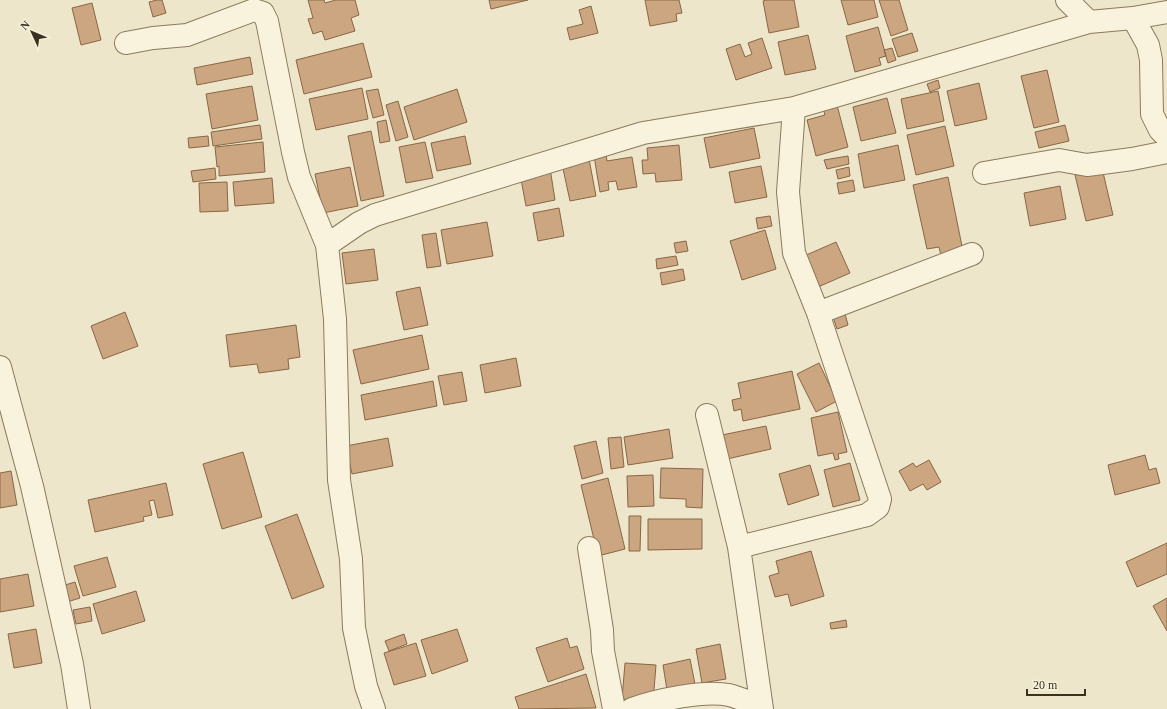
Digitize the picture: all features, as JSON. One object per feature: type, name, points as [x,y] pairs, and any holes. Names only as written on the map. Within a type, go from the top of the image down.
[{"type":"street","points":[[1067,0],[1089,22]]},
{"type":"street","points":[[126,43],[153,38],[187,35],[254,10],[260,6],[267,21],[299,177],[327,245],[335,319],[339,480],[351,559],[354,628],[366,686],[374,709]]},
{"type":"street","points":[[327,245],[359,223],[375,215],[643,133],[794,108],[1089,22],[1133,18],[1167,12]]},
{"type":"street","points":[[1133,18],[1148,45],[1151,60],[1152,114],[1160,130],[1167,137]]},
{"type":"street","points":[[739,547],[867,515],[878,507],[880,499],[818,313],[794,253],[788,192],[794,108]]},
{"type":"street","points":[[984,174],[1059,160],[1087,165],[1132,159],[1167,152]]},
{"type":"street","points":[[818,313],[972,254]]},
{"type":"street","points":[[0,367],[35,501],[72,664],[79,709]]},
{"type":"street","points":[[632,709],[667,699],[705,694],[729,695],[762,708],[739,547],[707,415]]},
{"type":"street","points":[[590,548],[602,630],[603,651],[614,709]]},
{"type":"building","points":[[162,0],[166,13],[153,17],[149,2]]},
{"type":"building","points":[[308,0],[324,0],[325,3],[336,0],[355,0],[359,15],[351,18],[355,31],[325,40],[322,31],[313,34],[308,19],[313,18]]},
{"type":"building","points":[[489,0],[528,0],[491,9]]},
{"type":"building","points":[[645,0],[679,0],[682,13],[676,14],[677,21],[650,26]]},
{"type":"building","points":[[794,0],[799,27],[769,33],[763,1]]},
{"type":"building","points":[[841,0],[874,0],[878,17],[848,25]]},
{"type":"building","points":[[879,0],[899,0],[908,30],[891,36]]},
{"type":"building","points":[[92,3],[101,40],[81,45],[72,8]]},
{"type":"building","points":[[591,6],[598,33],[570,40],[567,28],[583,24],[579,10]]},
{"type":"building","points":[[878,27],[886,56],[879,58],[881,65],[855,72],[846,36]]},
{"type":"building","points":[[912,33],[918,51],[898,57],[892,39]]},
{"type":"building","points":[[808,35],[816,69],[785,75],[778,42]]},
{"type":"building","points":[[762,38],[772,68],[736,80],[726,49],[740,44],[745,57],[752,54],[748,43]]},
{"type":"building","points":[[363,43],[372,77],[304,94],[296,60]]},
{"type":"building","points":[[892,48],[896,60],[888,63],[884,50]]},
{"type":"building","points":[[250,57],[253,74],[197,85],[194,68]]},
{"type":"building","points":[[1047,70],[1059,122],[1034,128],[1021,76]]},
{"type":"building","points":[[938,80],[940,88],[930,92],[927,84]]},
{"type":"building","points":[[979,83],[987,119],[955,126],[947,91]]},
{"type":"building","points":[[252,86],[258,120],[212,129],[206,94]]},
{"type":"building","points":[[362,88],[368,119],[316,130],[309,99]]},
{"type":"building","points":[[378,89],[384,115],[373,118],[366,91]]},
{"type":"building","points":[[457,89],[467,122],[414,140],[404,107]]},
{"type":"building","points":[[938,91],[944,121],[907,129],[901,99]]},
{"type":"building","points":[[887,98],[896,133],[861,141],[853,107]]},
{"type":"building","points":[[398,101],[408,137],[396,141],[386,105]]},
{"type":"building","points":[[837,105],[848,147],[816,156],[807,120],[825,115],[823,108]]},
{"type":"building","points":[[386,120],[390,141],[380,143],[377,122]]},
{"type":"building","points":[[260,125],[262,139],[213,146],[211,132]]},
{"type":"building","points":[[1065,125],[1069,141],[1039,148],[1035,132]]},
{"type":"building","points":[[945,126],[954,166],[916,175],[907,135]]},
{"type":"building","points":[[754,128],[760,158],[710,168],[704,138]]},
{"type":"building","points":[[371,131],[384,196],[361,201],[348,136]]},
{"type":"building","points":[[208,136],[209,146],[189,148],[188,138]]},
{"type":"building","points":[[465,136],[471,164],[437,171],[431,143]]},
{"type":"building","points":[[263,142],[265,172],[219,176],[219,166],[217,167],[215,147]]},
{"type":"building","points":[[425,142],[433,178],[406,183],[399,147]]},
{"type":"building","points":[[679,145],[682,180],[656,182],[655,173],[643,174],[642,160],[648,160],[647,148]]},
{"type":"building","points":[[898,145],[905,180],[864,188],[858,154]]},
{"type":"building","points":[[606,154],[607,161],[632,157],[637,187],[618,190],[616,181],[608,182],[609,190],[600,192],[594,156]]},
{"type":"building","points":[[848,156],[849,164],[827,169],[824,160]]},
{"type":"building","points":[[589,159],[596,196],[570,201],[562,164]]},
{"type":"building","points":[[761,166],[767,197],[735,203],[729,172]]},
{"type":"building","points":[[350,167],[358,206],[323,213],[315,174]]},
{"type":"building","points":[[849,167],[850,176],[838,179],[836,170]]},
{"type":"building","points":[[215,168],[216,179],[193,182],[191,171]]},
{"type":"building","points":[[550,168],[555,200],[526,206],[520,174]]},
{"type":"building","points":[[1102,168],[1113,215],[1086,221],[1075,175]]},
{"type":"building","points":[[948,177],[964,256],[942,260],[939,247],[927,249],[913,185]]},
{"type":"building","points":[[272,178],[274,203],[235,206],[233,182]]},
{"type":"building","points":[[853,180],[855,191],[839,194],[837,183]]},
{"type":"building","points":[[227,182],[228,211],[200,212],[199,183]]},
{"type":"building","points":[[1060,186],[1066,219],[1030,226],[1024,193]]},
{"type":"building","points":[[559,208],[564,236],[538,241],[533,213]]},
{"type":"building","points":[[770,216],[772,226],[758,229],[756,218]]},
{"type":"building","points":[[487,222],[493,256],[447,264],[441,230]]},
{"type":"building","points":[[765,230],[776,269],[742,280],[730,241]]},
{"type":"building","points":[[436,233],[441,266],[427,268],[422,235]]},
{"type":"building","points":[[686,241],[688,251],[676,253],[674,243]]},
{"type":"building","points":[[836,242],[850,273],[818,287],[804,256]]},
{"type":"building","points":[[374,249],[378,280],[346,284],[342,253]]},
{"type":"building","points":[[676,256],[678,265],[657,269],[656,259]]},
{"type":"building","points":[[683,269],[685,280],[662,285],[660,273]]},
{"type":"building","points":[[420,287],[428,325],[404,330],[396,292]]},
{"type":"building","points":[[844,310],[848,325],[837,329],[832,314]]},
{"type":"building","points":[[125,312],[138,346],[103,359],[91,326]]},
{"type":"building","points":[[296,325],[300,357],[288,359],[289,369],[259,373],[257,364],[230,367],[226,335]]},
{"type":"building","points":[[422,335],[429,369],[361,384],[353,350]]},
{"type":"building","points":[[516,358],[521,386],[485,393],[480,365]]},
{"type":"building","points":[[819,363],[837,401],[816,412],[797,374]]},
{"type":"building","points":[[792,371],[800,409],[743,421],[741,409],[734,411],[732,400],[741,398],[738,383]]},
{"type":"building","points":[[462,372],[467,401],[444,405],[438,376]]},
{"type":"building","points":[[433,381],[437,406],[365,420],[361,395]]},
{"type":"building","points":[[838,412],[847,452],[838,454],[839,459],[835,460],[833,453],[818,456],[811,418]]},
{"type":"building","points":[[766,426],[771,449],[727,459],[722,435]]},
{"type":"building","points":[[669,429],[673,458],[628,465],[624,437]]},
{"type":"building","points":[[621,437],[624,467],[611,469],[608,438]]},
{"type":"building","points":[[388,438],[393,466],[352,474],[346,446]]},
{"type":"building","points":[[596,441],[603,473],[582,479],[574,446]]},
{"type":"building","points":[[243,452],[262,517],[222,529],[203,464]]},
{"type":"building","points":[[1145,455],[1149,470],[1156,468],[1160,483],[1115,495],[1108,465]]},
{"type":"building","points":[[929,460],[941,482],[927,490],[923,484],[910,491],[899,471],[913,463],[916,467]]},
{"type":"building","points":[[850,463],[860,500],[833,507],[824,470]]},
{"type":"building","points":[[810,465],[819,495],[788,505],[779,474]]},
{"type":"building","points":[[661,468],[703,469],[702,508],[686,507],[686,499],[660,498]]},
{"type":"building","points":[[11,471],[17,505],[0,508],[0,473]]},
{"type":"building","points":[[653,475],[654,506],[628,507],[627,476]]},
{"type":"building","points":[[608,478],[625,549],[598,556],[581,485]]},
{"type":"building","points":[[166,483],[173,515],[158,518],[154,500],[149,501],[152,515],[143,517],[144,521],[95,532],[88,500]]},
{"type":"building","points":[[297,514],[324,587],[292,599],[265,526]]},
{"type":"building","points":[[629,516],[641,516],[640,551],[629,551]]},
{"type":"building","points":[[648,519],[702,519],[702,549],[648,550]]},
{"type":"building","points":[[1167,543],[1167,574],[1137,587],[1126,562]]},
{"type":"building","points":[[811,551],[824,596],[791,606],[788,594],[775,597],[769,576],[779,573],[776,561]]},
{"type":"building","points":[[107,557],[116,587],[83,596],[74,566]]},
{"type":"building","points":[[28,574],[34,606],[0,612],[0,579]]},
{"type":"building","points":[[75,582],[80,598],[67,602],[62,586]]},
{"type":"building","points":[[136,591],[145,621],[102,634],[93,604]]},
{"type":"building","points":[[1167,598],[1167,631],[1153,606]]},
{"type":"building","points":[[90,607],[92,621],[76,624],[73,610]]},
{"type":"building","points":[[846,620],[847,627],[831,629],[830,623]]},
{"type":"building","points":[[36,629],[42,663],[14,668],[8,634]]},
{"type":"building","points":[[457,629],[468,661],[432,674],[421,640]]},
{"type":"building","points":[[404,634],[407,644],[389,651],[385,641]]},
{"type":"building","points":[[567,638],[570,648],[577,646],[584,669],[548,682],[536,648]]},
{"type":"building","points":[[416,643],[426,676],[394,685],[384,653]]},
{"type":"building","points":[[720,644],[726,679],[702,683],[696,649]]},
{"type":"building","points":[[690,659],[695,684],[667,690],[663,665]]},
{"type":"building","points":[[625,663],[656,665],[653,702],[622,699]]},
{"type":"building","points":[[586,674],[596,708],[519,709],[515,697]]}]
